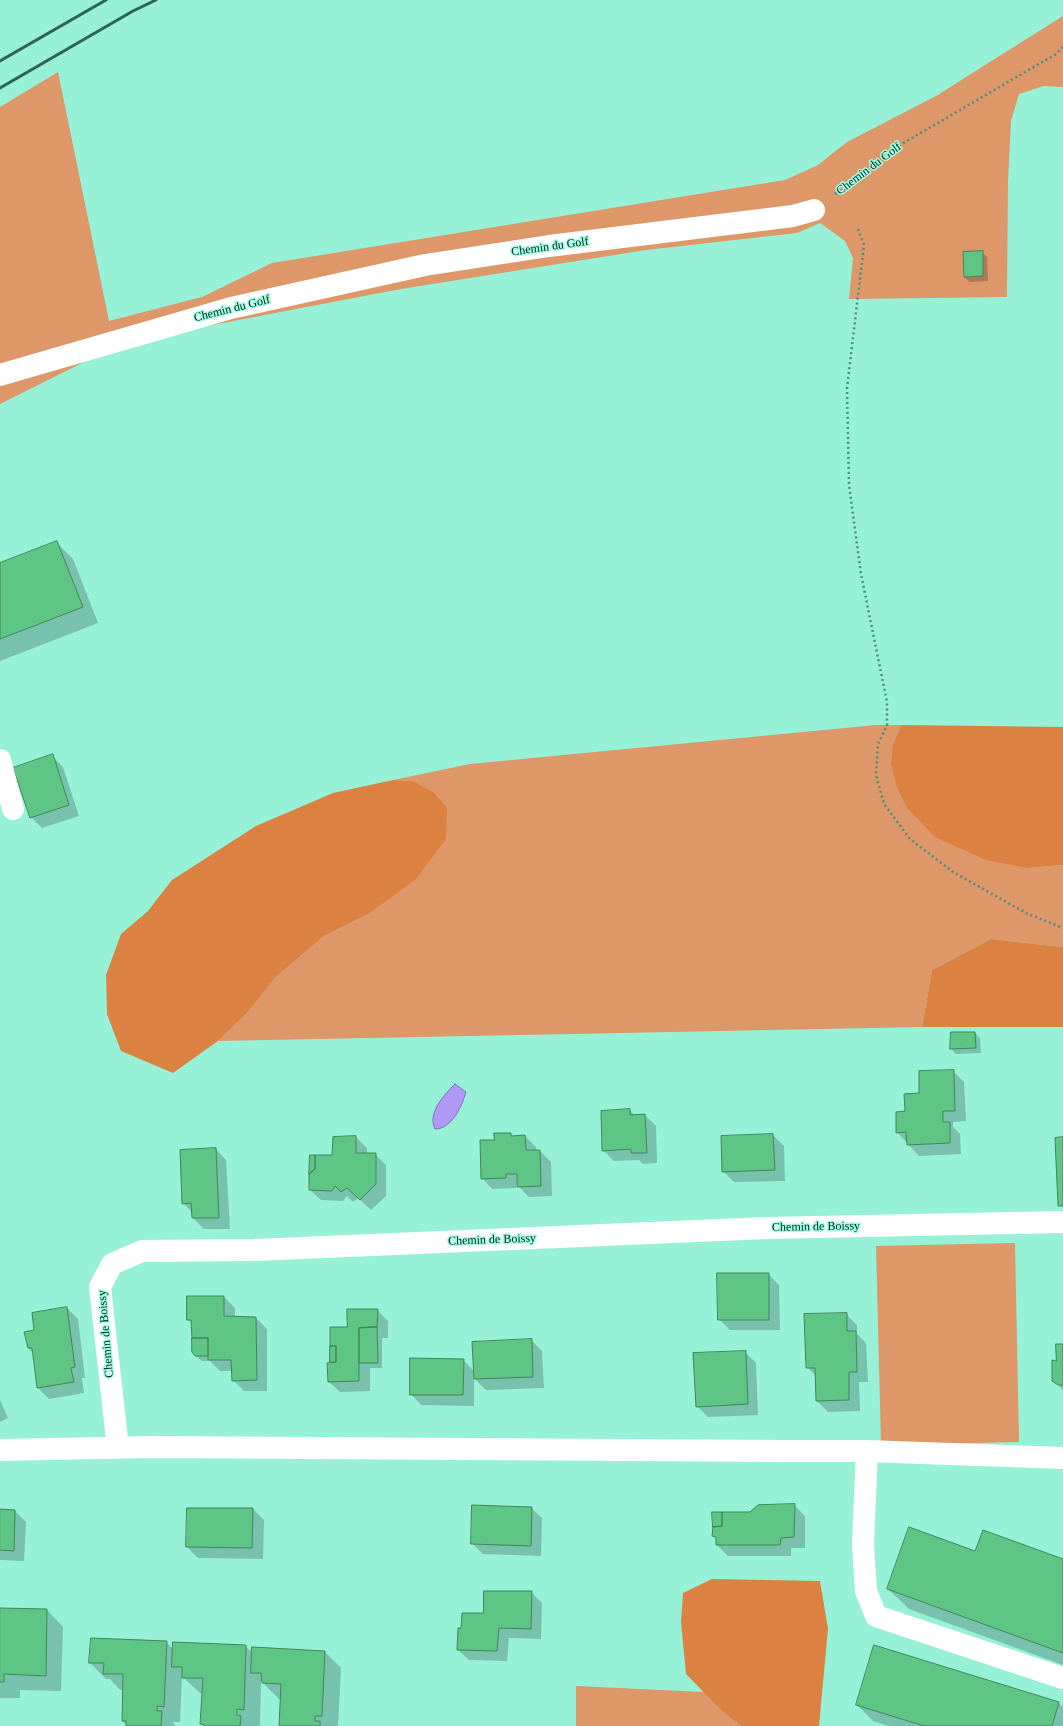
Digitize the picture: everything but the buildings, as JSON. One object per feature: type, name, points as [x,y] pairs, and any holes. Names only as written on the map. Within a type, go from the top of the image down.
[{"type":"street","name":"Chemin du Golf","points":[[0,375],[231,308],[425,265],[564,244],[793,216],[814,210]]},
{"type":"street","points":[[0,760],[13,809]]},
{"type":"street","name":"Chemin de Boissy","points":[[118,1448],[100,1287],[112,1264],[142,1251],[255,1250],[767,1228],[1063,1222]]},
{"type":"street","points":[[0,1450],[118,1448],[867,1451],[1063,1458]]},
{"type":"street","points":[[867,1451],[863,1543],[866,1591],[876,1616],[1063,1678]]},
{"type":"path","name":"Chemin du Golf","points":[[814,210],[888,152],[1056,54],[1063,47]]},
{"type":"path","points":[[858,229],[864,245],[847,388],[849,485],[860,574],[887,702],[887,725],[878,744],[876,775],[884,804],[910,839],[953,872],[1026,913],[1063,928]]},
{"type":"shaded area","points":[[1063,16],[1063,87],[1044,86],[1019,94],[1011,121],[1008,181],[1007,297],[849,299],[853,258],[845,241],[820,223],[797,233],[646,250],[401,289],[160,335],[112,348],[0,404],[0,107],[58,72],[109,321],[202,297],[272,263],[785,180],[818,165],[847,142],[936,96]]},
{"type":"shaded area","points":[[876,725],[901,725],[893,744],[1028,868],[1063,865],[1063,947],[991,939],[932,970],[922,1027],[218,1041],[248,1012],[276,977],[324,936],[368,914],[413,781],[393,780],[470,764]]},
{"type":"shaded area","points":[[901,725],[1063,727],[1063,865],[1028,868],[986,860],[935,837],[907,808],[897,787],[891,764],[893,744]]},
{"type":"shaded area","points":[[393,780],[413,781],[434,793],[447,808],[446,839],[415,880],[368,914],[324,936],[276,977],[248,1012],[218,1041],[173,1073],[121,1051],[107,1014],[106,975],[121,934],[148,911],[172,880],[256,826],[333,793]]},
{"type":"shaded area","points":[[991,939],[1063,947],[1063,1027],[922,1027],[932,970]]},
{"type":"shaded area","points":[[455,1084],[466,1092],[462,1104],[451,1121],[441,1128],[435,1129],[433,1117],[435,1111],[446,1093]]},
{"type":"shaded area","points":[[1015,1243],[1019,1442],[881,1445],[876,1246]]},
{"type":"shaded area","points":[[712,1579],[820,1581],[828,1629],[819,1726],[741,1726],[723,1712],[686,1674],[681,1622],[683,1593]]},
{"type":"shaded area","points":[[576,1686],[704,1692],[723,1712],[741,1726],[576,1726]]},
{"type":"railway","points":[[0,61],[106,0]]},
{"type":"railway","points":[[0,88],[133,11],[156,0]]}]
